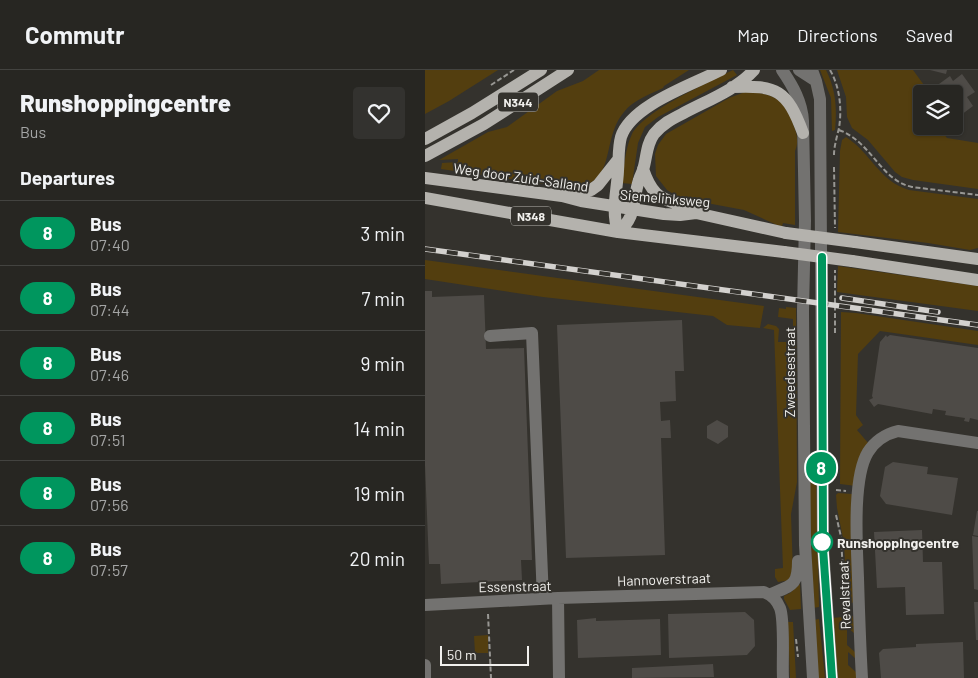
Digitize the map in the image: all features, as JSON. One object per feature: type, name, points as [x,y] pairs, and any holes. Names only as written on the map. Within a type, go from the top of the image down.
[{"type":"main road","name":"N344","points":[[425,139],[472,113],[541,70]]},
{"type":"main road","name":"N344","points":[[425,156],[484,124],[568,70]]},
{"type":"main road","points":[[613,206],[619,168],[617,161],[621,137],[634,116],[651,104],[711,73],[721,70]]},
{"type":"main road","points":[[618,232],[631,217],[648,145],[661,127],[732,87],[754,70]]},
{"type":"main road","points":[[732,87],[762,87],[779,94],[791,104],[803,133]]},
{"type":"main road","points":[[563,196],[591,190],[598,185],[617,161]]},
{"type":"main road","points":[[643,169],[649,186],[656,194],[682,204],[696,213]]},
{"type":"main road","name":"Weg door Zuid-Salland","points":[[425,178],[563,196],[613,206]]},
{"type":"main road","name":"N348","points":[[425,198],[618,232],[852,261],[978,280]]},
{"type":"main road","name":"Siemelinksweg","points":[[618,232],[613,206],[680,215],[696,213],[787,233],[978,259]]},
{"type":"street","name":"Zweedsestraat","points":[[782,70],[790,82],[802,111],[805,221],[803,312],[805,545],[813,678]]},
{"type":"street","points":[[799,70],[814,75],[820,100],[823,548],[832,678]]},
{"type":"street","points":[[490,336],[532,333],[543,599]]},
{"type":"street","name":"Revalstraat","points":[[861,678],[856,517],[862,466],[867,453],[878,440],[889,433],[899,431],[978,443]]},
{"type":"street","points":[[783,678],[782,614],[778,603],[771,594],[795,582],[798,574],[799,555],[805,545]]},
{"type":"street","name":"Hannoverstraat","points":[[558,598],[757,591],[771,594]]},
{"type":"street","name":"Essenstraat","points":[[425,604],[558,598],[559,678]]},
{"type":"street","points":[[425,665],[425,678]]},
{"type":"path","points":[[489,87],[514,70]]},
{"type":"path","points":[[830,70],[840,99],[839,130],[834,146],[834,158]]},
{"type":"path","points":[[839,130],[861,143],[889,176],[902,184],[912,187],[978,195]]},
{"type":"path","points":[[834,167],[835,231]]},
{"type":"path","points":[[835,271],[835,340]]},
{"type":"path","points":[[835,512],[841,537],[845,608]]},
{"type":"path","points":[[487,600],[491,678]]},
{"type":"shaded area","points":[[425,70],[498,70],[425,114]]},
{"type":"shaded area","points":[[599,70],[689,70],[663,88],[637,101],[624,112],[612,136],[606,162],[594,181],[582,186],[565,187],[441,169],[442,163],[458,162],[458,159],[439,160],[488,132],[507,127],[557,91],[583,81]]},
{"type":"shaded area","points":[[733,70],[737,75],[658,117],[645,127],[638,143],[632,184],[622,183],[628,146],[632,134],[639,125],[649,116],[678,98]]},
{"type":"shaded area","points":[[820,70],[826,70],[834,93],[836,122],[835,130],[832,131],[831,98]]},
{"type":"shaded area","points":[[837,70],[913,70],[924,85],[913,85],[913,135],[945,135],[947,138],[978,143],[978,189],[902,177],[895,172],[868,140],[852,128],[847,117],[846,97]]},
{"type":"shaded area","points":[[745,92],[774,97],[784,104],[791,114],[797,141],[795,151],[795,225],[783,223],[782,226],[777,225],[744,210],[680,198],[667,190],[656,176],[655,154],[658,145],[666,134],[729,98]]},
{"type":"shaded area","points":[[846,137],[882,173],[899,186],[909,190],[978,199],[978,248],[970,250],[838,232],[840,151],[842,140]]},
{"type":"shaded area","points":[[425,260],[764,306],[760,328],[727,325],[713,316],[543,297],[425,279]]},
{"type":"shaded area","points":[[838,266],[978,286],[978,311],[837,292]]},
{"type":"shaded area","points":[[786,307],[796,308],[797,482],[791,514],[793,573],[791,580],[778,582],[775,577],[775,569],[783,568],[774,330],[763,328],[768,324],[776,326],[779,329],[778,342],[793,342],[793,319],[778,317],[779,308],[786,309]]},
{"type":"shaded area","points":[[841,312],[978,331],[978,345],[880,331],[858,354],[856,415],[863,425],[857,430],[869,444],[856,486],[840,484]]},
{"type":"shaded area","points":[[809,461],[816,461],[819,607],[813,608]]},
{"type":"shaded area","points":[[838,493],[852,494],[853,602],[850,605],[847,600],[844,543],[837,508],[836,495]]},
{"type":"shaded area","points":[[800,584],[801,609],[790,610],[784,596]]},
{"type":"shaded area","points":[[853,616],[855,634],[847,627],[847,645],[856,653],[856,659],[848,652],[848,665],[857,673],[857,678],[837,678],[832,618]]},
{"type":"shaded area","points":[[819,619],[825,678],[818,678],[813,620]]},
{"type":"shaded area","points":[[788,622],[793,622],[796,678],[790,678]]},
{"type":"shaded area","points":[[488,635],[488,653],[475,653],[474,636]]},
{"type":"building","points":[[930,70],[947,70],[946,74]]},
{"type":"building","points":[[962,74],[975,92],[967,97],[973,106],[963,114],[963,85],[939,84],[950,76],[953,81]]},
{"type":"building","points":[[425,291],[432,291],[432,297],[484,295],[486,349],[524,348],[532,560],[521,560],[522,580],[441,584],[440,564],[429,564],[425,465]]},
{"type":"building","points":[[682,320],[684,371],[675,371],[676,401],[660,402],[661,421],[670,420],[671,438],[661,438],[665,555],[566,558],[557,325]]},
{"type":"building","points":[[886,335],[887,337],[890,335],[978,348],[978,420],[970,418],[969,422],[964,421],[965,418],[945,415],[946,411],[933,409],[932,414],[878,404],[874,407],[869,400],[873,398],[880,342]]},
{"type":"building","points":[[717,420],[728,426],[728,437],[718,444],[707,438],[707,426]]},
{"type":"building","points":[[893,462],[928,467],[927,474],[958,478],[952,515],[886,504],[880,496],[885,467]]},
{"type":"building","points":[[978,511],[978,536],[973,535]]},
{"type":"building","points":[[922,530],[923,562],[942,562],[944,614],[906,615],[905,587],[877,588],[874,532]]},
{"type":"building","points":[[972,536],[978,537],[978,590],[974,589]]},
{"type":"building","points":[[974,602],[978,602],[978,640],[976,640]]},
{"type":"building","points":[[745,612],[754,620],[755,646],[747,655],[669,658],[668,614]]},
{"type":"building","points":[[596,618],[596,621],[660,619],[661,655],[578,658],[577,620]]},
{"type":"building","points":[[963,642],[964,678],[881,678],[879,653],[883,649],[916,647],[916,644]]},
{"type":"building","points":[[713,664],[714,677],[632,678],[632,668]]},
{"type":"railway","points":[[425,249],[978,325]]},
{"type":"railway","points":[[842,298],[938,312]]},
{"type":"bus line","name":"8","points":[[822,257],[821,485],[823,548],[832,678]]},
{"type":"place","name":"Runshoppingcentre","points":[[822,542]]}]
